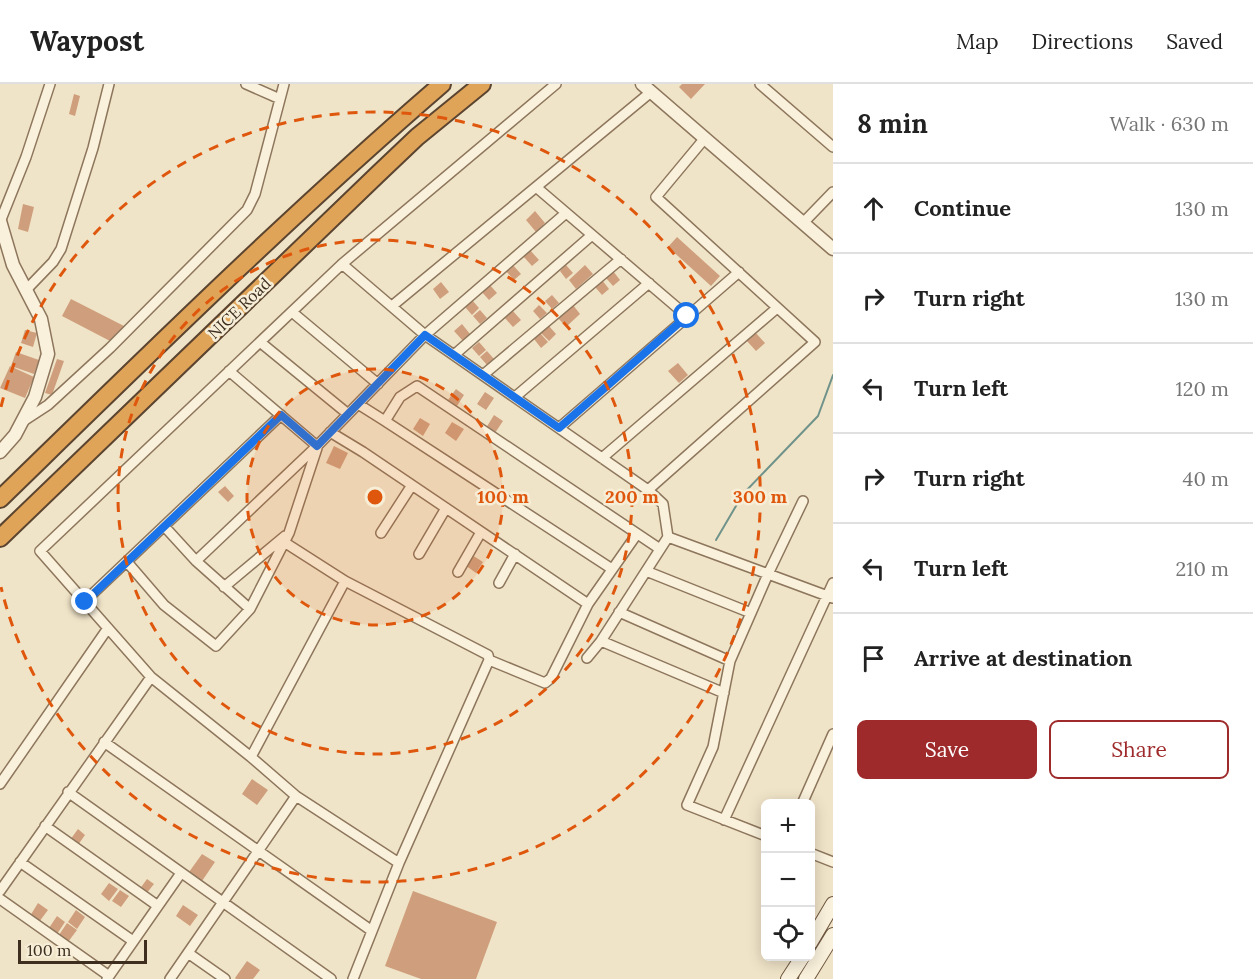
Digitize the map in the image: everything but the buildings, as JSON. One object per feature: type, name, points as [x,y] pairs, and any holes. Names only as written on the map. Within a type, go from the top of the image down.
[{"type":"highway","name":"NICE Road","points":[[0,499],[216,290],[341,173],[442,84]]},
{"type":"highway","name":"NICE Road","points":[[0,538],[377,175],[482,84]]},
{"type":"main road","points":[[815,935],[833,904]]},
{"type":"main road","points":[[806,979],[833,935]]},
{"type":"main road","points":[[788,979],[800,961]]},
{"type":"street","points":[[0,452],[15,435],[35,397],[48,354],[41,319],[13,265],[0,222],[26,157],[50,84]]},
{"type":"street","points":[[26,290],[61,249],[93,148],[109,84]]},
{"type":"street","points":[[246,84],[280,99]]},
{"type":"street","points":[[21,423],[48,405],[110,348],[247,210],[255,194],[284,84]]},
{"type":"street","points":[[399,863],[296,796],[151,677],[40,551],[342,264],[556,84]]},
{"type":"street","points":[[760,84],[833,147]]},
{"type":"street","points":[[392,306],[536,187],[646,88],[833,249]]},
{"type":"street","points":[[648,490],[815,342],[656,197],[705,138]]},
{"type":"street","points":[[536,187],[687,316]]},
{"type":"street","points":[[803,223],[833,192]]},
{"type":"street","points":[[196,561],[317,446],[425,335],[566,213]]},
{"type":"street","points":[[454,355],[592,235]]},
{"type":"street","points":[[483,375],[621,259]]},
{"type":"street","points":[[342,264],[425,335],[648,490],[663,504],[668,537],[601,641],[587,658]]},
{"type":"street","points":[[559,428],[739,272]]},
{"type":"street","points":[[515,397],[649,283]]},
{"type":"street","points":[[602,458],[777,308]]},
{"type":"street","points":[[292,312],[378,384]]},
{"type":"street","points":[[260,342],[348,414]]},
{"type":"street","points":[[229,371],[317,446]]},
{"type":"street","points":[[385,421],[400,397],[417,386],[660,549]]},
{"type":"street","points":[[358,404],[612,569]]},
{"type":"street","points":[[85,602],[281,415]]},
{"type":"street","points":[[330,432],[588,604]]},
{"type":"street","points":[[127,562],[164,605],[216,645],[250,609],[289,533],[317,446]]},
{"type":"street","points":[[381,533],[412,485]]},
{"type":"street","points":[[761,834],[687,805],[713,747],[730,661],[803,501]]},
{"type":"street","points":[[419,554],[446,508]]},
{"type":"street","points":[[164,526],[196,561],[250,609]]},
{"type":"street","points":[[458,572],[481,532]]},
{"type":"street","points":[[225,586],[289,533]]},
{"type":"street","points":[[489,660],[545,683],[551,678],[588,604],[637,534]]},
{"type":"street","points":[[668,537],[830,597]]},
{"type":"street","points":[[284,542],[345,581],[483,651],[488,655],[489,660],[399,863],[353,979]]},
{"type":"street","points":[[499,583],[515,555]]},
{"type":"street","points":[[646,571],[751,613]]},
{"type":"street","points":[[251,757],[345,581]]},
{"type":"street","points":[[724,820],[830,597],[833,583]]},
{"type":"street","points":[[619,612],[730,661]]},
{"type":"street","points":[[0,784],[108,628]]},
{"type":"street","points":[[601,641],[724,693]]},
{"type":"street","points":[[2,884],[151,677]]},
{"type":"street","points":[[804,799],[833,734]]},
{"type":"street","points":[[104,742],[372,931]]},
{"type":"street","points":[[68,792],[331,979]]},
{"type":"street","points":[[170,979],[296,796]]},
{"type":"street","points":[[45,826],[158,906]]},
{"type":"street","points":[[815,855],[833,862]]},
{"type":"street","points":[[20,862],[133,941]]},
{"type":"street","points":[[0,899],[108,977],[181,873]]},
{"type":"street","points":[[188,953],[225,979]]},
{"type":"waterway","points":[[716,540],[743,494],[818,416],[833,375]]},
{"type":"route","points":[[85,602],[281,415],[317,446],[425,335],[559,428],[687,316]]}]
